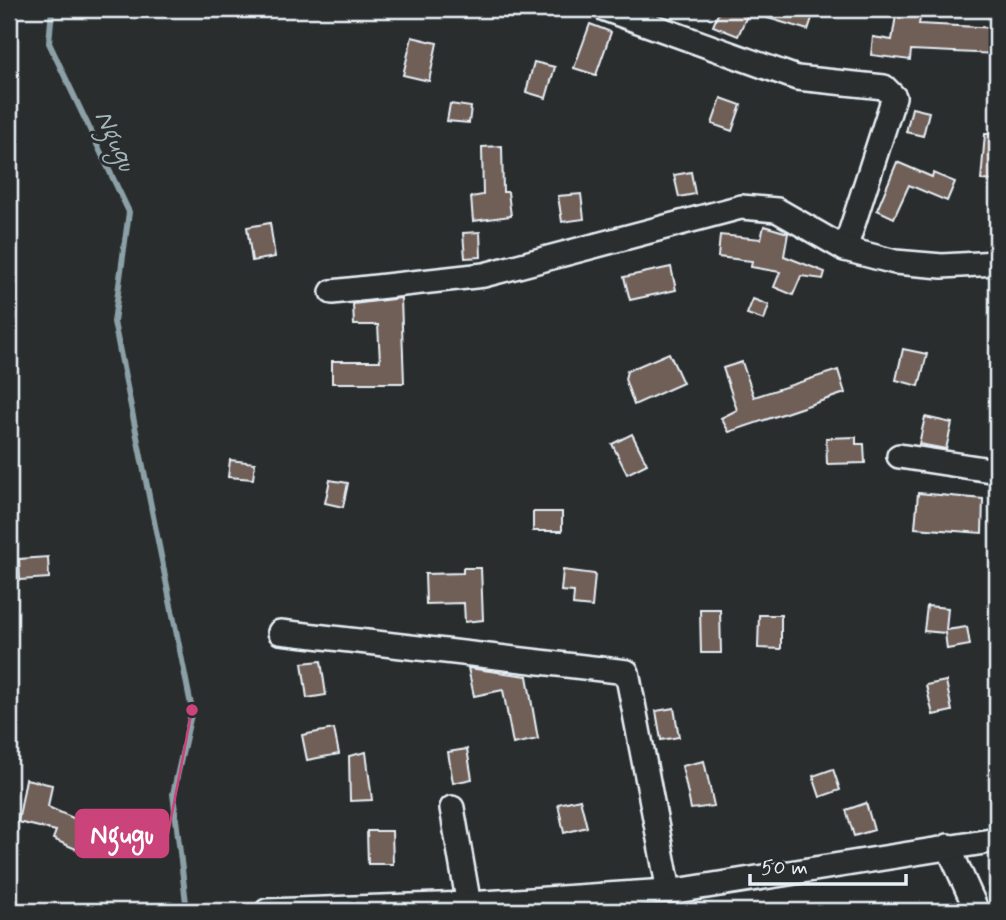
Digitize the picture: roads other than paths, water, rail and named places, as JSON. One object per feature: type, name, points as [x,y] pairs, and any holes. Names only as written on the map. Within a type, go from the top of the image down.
[{"type":"street","points":[[605,9],[797,78],[884,87],[894,97],[845,249]]},
{"type":"street","points":[[332,292],[484,275],[741,207],[777,210],[845,249],[895,262],[942,266],[997,263]]},
{"type":"street","points":[[899,456],[997,471]]},
{"type":"street","points":[[280,632],[627,672],[680,897]]},
{"type":"street","points":[[452,808],[469,907]]},
{"type":"street","points":[[267,911],[469,907],[680,897],[948,846],[997,840]]},
{"type":"street","points":[[948,846],[976,911]]},
{"type":"waterway","name":"Ngugu","points":[[52,9],[49,43],[129,212],[114,322],[192,710],[173,794],[187,911]]},
{"type":"place","name":"Ngugu","points":[[192,710]]}]
